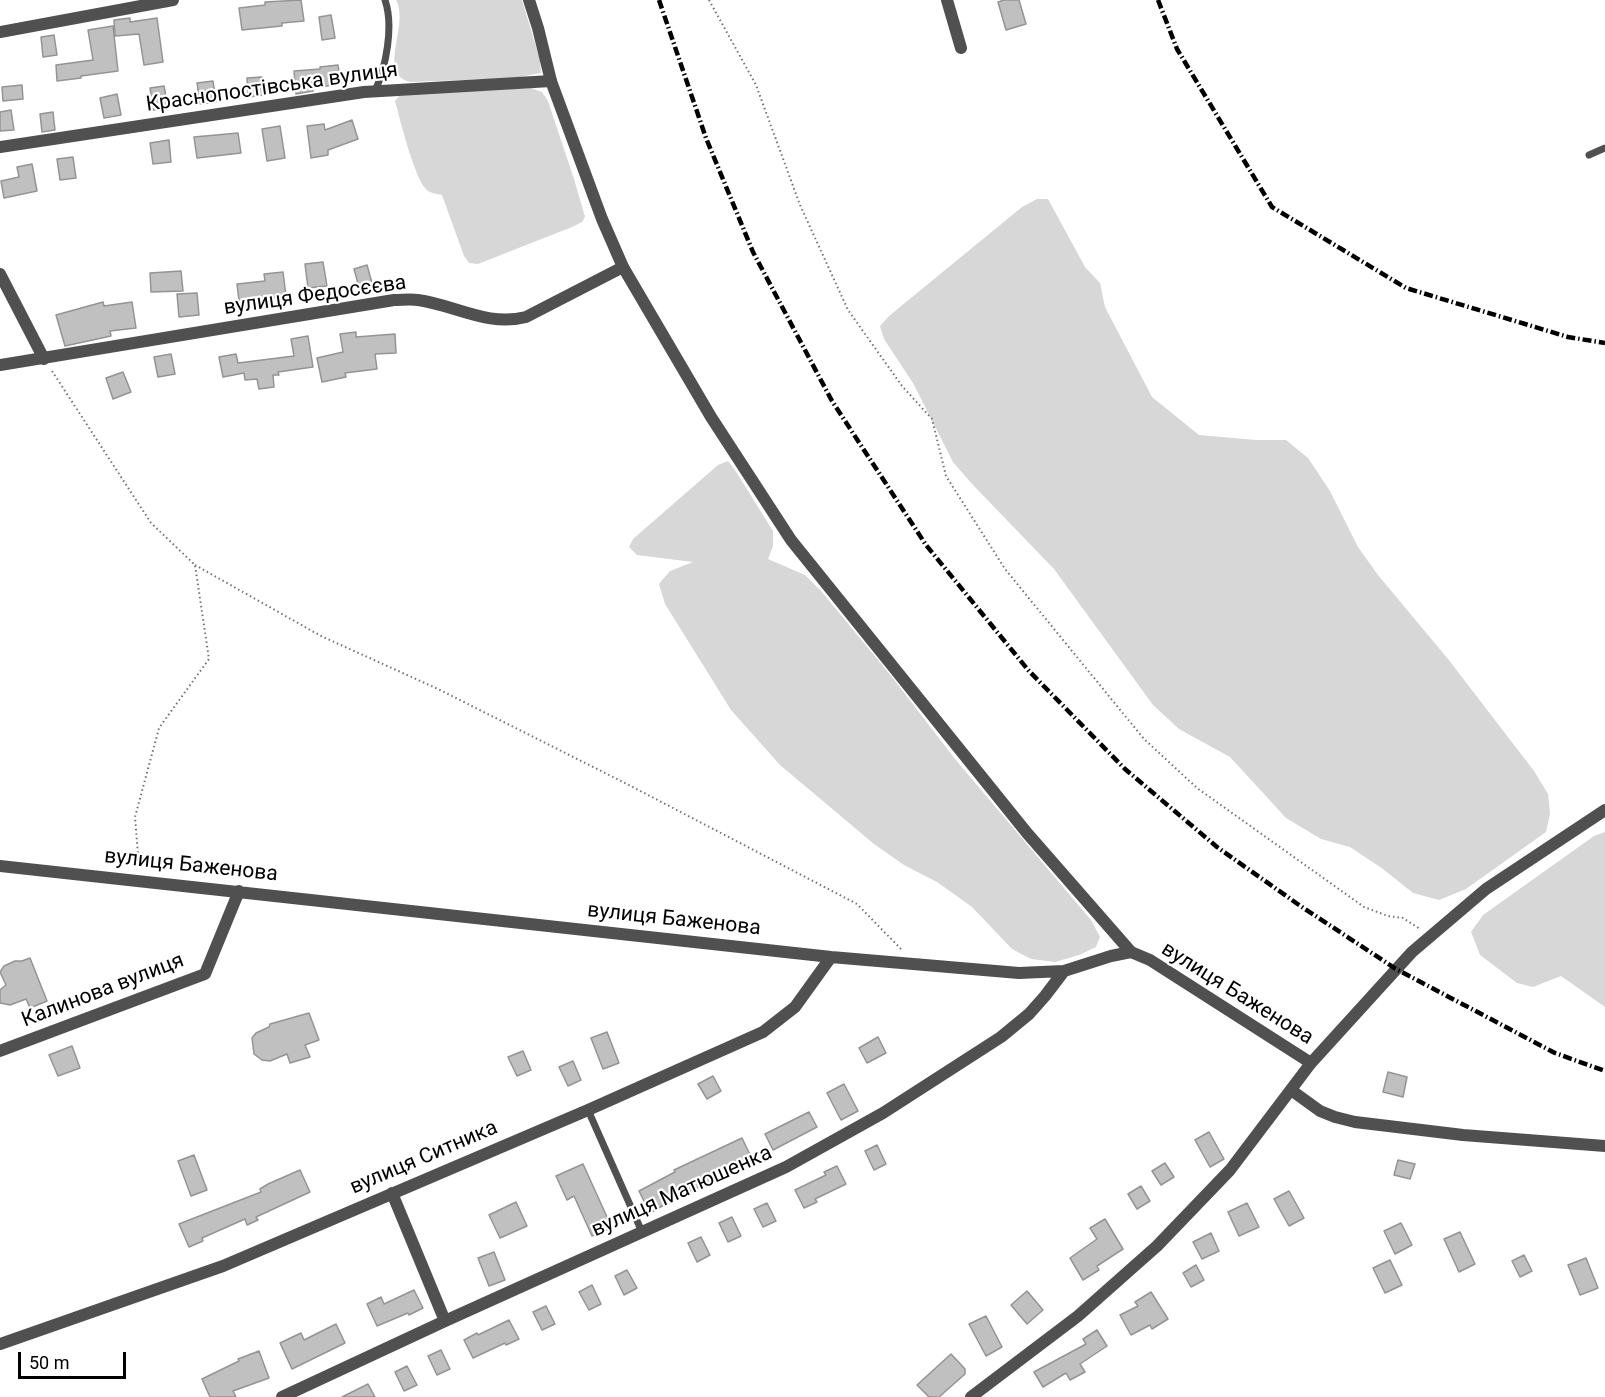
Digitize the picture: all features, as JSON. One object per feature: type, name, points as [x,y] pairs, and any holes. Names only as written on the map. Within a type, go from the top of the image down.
[{"type":"street","points":[[0,32],[173,0]]},
{"type":"street","points":[[529,0],[551,81],[602,219],[623,267],[711,417],[791,540],[1027,833],[1131,952]]},
{"type":"street","points":[[947,0],[961,48]]},
{"type":"street","name":"Краснопостівська вулиця","points":[[0,147],[341,94],[551,81]]},
{"type":"street","name":"вулиця Федосєєва","points":[[0,365],[394,300],[418,300],[484,318],[512,321],[526,317],[623,267]]},
{"type":"street","points":[[0,274],[44,359]]},
{"type":"street","points":[[971,1397],[1078,1316],[1157,1246],[1230,1170],[1311,1063],[1429,936],[1486,889],[1605,810]]},
{"type":"street","name":"вулиця Баженова","points":[[0,866],[831,957],[1019,972],[1064,971],[1131,952],[1150,960],[1311,1063]]},
{"type":"street","name":"Калинова вулиця","points":[[0,1051],[205,974],[239,891]]},
{"type":"street","name":"вулиця Ситника","points":[[0,1344],[223,1266],[588,1110],[763,1032],[795,1007],[831,957]]},
{"type":"street","name":"вулиця Матюшенка","points":[[282,1397],[786,1167],[883,1113],[1001,1037],[1034,1008],[1064,971]]},
{"type":"street","points":[[1291,1090],[1320,1111],[1335,1118],[1354,1122],[1463,1135],[1605,1146]]},
{"type":"street","points":[[392,1193],[445,1321]]},
{"type":"lane","points":[[375,91],[383,73],[389,25],[385,0]]},
{"type":"lane","points":[[1589,155],[1605,148]]},
{"type":"lane","points":[[588,1110],[642,1232]]},
{"type":"path","points":[[709,0],[756,85],[800,205],[848,310],[902,386],[932,418],[946,476],[1005,569],[1144,739],[1197,788],[1364,907],[1388,916],[1403,918],[1429,936]]},
{"type":"path","points":[[44,359],[151,523],[195,566],[321,636],[470,705],[857,904],[914,963]]},
{"type":"path","points":[[140,880],[135,817],[159,728],[209,659],[195,566]]},
{"type":"shaded area","points":[[396,0],[522,0],[540,60],[541,73],[515,78],[411,82],[401,77],[396,70],[395,60],[399,22]]},
{"type":"shaded area","points":[[531,88],[542,92],[548,101],[585,217],[582,222],[572,227],[478,264],[469,263],[464,256],[442,195],[428,191],[418,176],[395,101],[399,96],[416,93]]},
{"type":"shaded area","points":[[1037,199],[1048,199],[1085,267],[1100,283],[1105,307],[1152,397],[1199,435],[1286,440],[1308,458],[1330,491],[1358,547],[1378,575],[1448,659],[1534,771],[1548,794],[1550,814],[1546,832],[1466,889],[1439,900],[1413,893],[1350,847],[1321,839],[1286,818],[1230,757],[1179,729],[1153,705],[1054,569],[953,462],[913,383],[884,339],[880,326],[889,316],[1022,207]]},
{"type":"shaded area","points":[[728,461],[773,531],[773,546],[768,559],[805,575],[822,592],[892,677],[955,759],[1091,920],[1100,937],[1096,947],[1055,962],[1031,959],[1012,949],[972,907],[937,882],[904,865],[874,844],[780,765],[731,710],[665,604],[659,584],[670,571],[693,562],[637,555],[629,547],[633,539],[718,465]]},
{"type":"shaded area","points":[[1605,832],[1605,1007],[1561,976],[1533,987],[1517,983],[1480,955],[1471,932],[1483,915],[1594,836]]},
{"type":"building","points":[[301,0],[304,21],[242,30],[239,8],[265,5],[265,2]]},
{"type":"building","points":[[1019,0],[1026,24],[1006,30],[998,2]]},
{"type":"building","points":[[331,15],[335,38],[322,40],[319,17]]},
{"type":"building","points":[[130,18],[130,22],[157,18],[163,62],[144,65],[139,34],[115,36],[114,20]]},
{"type":"building","points":[[113,26],[118,71],[57,81],[56,65],[93,60],[88,30]]},
{"type":"building","points":[[54,35],[57,55],[43,57],[41,37]]},
{"type":"building","points":[[338,65],[341,84],[313,88],[313,91],[296,94],[294,71]]},
{"type":"building","points":[[262,77],[264,95],[248,97],[247,78]]},
{"type":"building","points":[[213,81],[216,102],[200,104],[197,83]]},
{"type":"building","points":[[22,85],[23,99],[3,101],[2,87]]},
{"type":"building","points":[[164,86],[168,108],[153,110],[150,88]]},
{"type":"building","points":[[117,94],[121,115],[104,118],[100,98]]},
{"type":"building","points":[[11,110],[14,130],[0,131],[0,112]]},
{"type":"building","points":[[53,112],[55,130],[42,132],[40,114]]},
{"type":"building","points":[[352,120],[358,139],[328,150],[328,155],[311,158],[307,126],[324,124],[325,130]]},
{"type":"building","points":[[280,126],[285,158],[267,161],[262,129]]},
{"type":"building","points":[[238,133],[241,153],[197,158],[194,137]]},
{"type":"building","points":[[169,140],[171,162],[153,164],[150,143]]},
{"type":"building","points":[[73,157],[76,178],[60,180],[57,159]]},
{"type":"building","points":[[32,164],[37,191],[4,198],[1,181],[19,177],[17,167]]},
{"type":"building","points":[[323,262],[327,286],[308,288],[305,264]]},
{"type":"building","points":[[367,265],[372,283],[359,287],[354,269]]},
{"type":"building","points":[[181,271],[183,291],[151,292],[150,273]]},
{"type":"building","points":[[283,272],[286,296],[258,299],[259,306],[240,309],[237,284],[265,281],[264,274]]},
{"type":"building","points":[[197,293],[199,315],[179,317],[177,294]]},
{"type":"building","points":[[103,302],[104,306],[132,302],[136,328],[110,331],[111,336],[65,346],[56,315]]},
{"type":"building","points":[[356,332],[356,337],[395,334],[396,353],[375,354],[377,369],[345,373],[346,377],[322,382],[317,358],[343,352],[340,334]]},
{"type":"building","points":[[308,336],[313,367],[278,372],[279,375],[273,375],[274,387],[259,389],[257,379],[245,380],[244,373],[223,377],[219,357],[236,354],[238,363],[294,356],[291,339]]},
{"type":"building","points":[[171,354],[175,374],[158,377],[154,357]]},
{"type":"building","points":[[123,372],[131,392],[113,399],[106,378]]},
{"type":"building","points":[[30,958],[47,1001],[30,1008],[26,999],[10,1005],[0,1003],[0,990],[6,985],[0,972],[4,966]]},
{"type":"building","points":[[309,1013],[319,1040],[305,1045],[310,1057],[290,1063],[287,1054],[270,1061],[262,1060],[254,1054],[252,1038],[256,1033],[269,1027],[270,1024]]},
{"type":"building","points":[[607,1032],[619,1063],[603,1069],[591,1038]]},
{"type":"building","points":[[878,1037],[886,1053],[867,1063],[859,1048]]},
{"type":"building","points":[[72,1046],[80,1068],[58,1076],[49,1055]]},
{"type":"building","points":[[523,1051],[531,1070],[517,1076],[508,1057]]},
{"type":"building","points":[[573,1061],[581,1080],[568,1086],[559,1067]]},
{"type":"building","points":[[1388,1072],[1407,1077],[1403,1097],[1383,1092]]},
{"type":"building","points":[[713,1076],[721,1091],[707,1099],[698,1084]]},
{"type":"building","points":[[844,1084],[858,1111],[841,1120],[827,1093]]},
{"type":"building","points":[[809,1112],[817,1127],[773,1150],[765,1134]]},
{"type":"building","points":[[1209,1132],[1224,1159],[1210,1167],[1195,1140]]},
{"type":"building","points":[[742,1138],[753,1161],[650,1213],[639,1191],[675,1172],[674,1170]]},
{"type":"building","points":[[877,1145],[886,1164],[874,1170],[865,1151]]},
{"type":"building","points":[[194,1155],[207,1190],[191,1196],[178,1161]]},
{"type":"building","points":[[1398,1160],[1415,1164],[1410,1179],[1394,1175]]},
{"type":"building","points":[[1165,1163],[1174,1177],[1161,1185],[1152,1171]]},
{"type":"building","points":[[583,1164],[612,1228],[592,1236],[574,1196],[567,1200],[556,1176]]},
{"type":"building","points":[[837,1166],[846,1184],[815,1199],[817,1202],[804,1208],[795,1190],[826,1175],[824,1172]]},
{"type":"building","points":[[300,1170],[310,1192],[256,1217],[258,1220],[247,1225],[245,1219],[202,1238],[203,1241],[189,1247],[179,1224],[261,1192],[260,1189],[268,1184]]},
{"type":"building","points":[[1141,1186],[1150,1201],[1137,1209],[1128,1194]]},
{"type":"building","points":[[1289,1191],[1304,1218],[1289,1226],[1274,1199]]},
{"type":"building","points":[[516,1202],[527,1226],[500,1238],[489,1215]]},
{"type":"building","points":[[767,1203],[776,1221],[763,1227],[754,1209]]},
{"type":"building","points":[[1247,1203],[1259,1227],[1239,1236],[1228,1212]]},
{"type":"building","points":[[732,1217],[741,1236],[728,1242],[719,1223]]},
{"type":"building","points":[[1105,1219],[1123,1249],[1097,1266],[1099,1270],[1083,1280],[1070,1258],[1097,1239],[1090,1228]]},
{"type":"building","points":[[1401,1223],[1412,1245],[1395,1254],[1384,1231]]},
{"type":"building","points":[[1460,1232],[1475,1264],[1459,1272],[1444,1239]]},
{"type":"building","points":[[1211,1233],[1219,1251],[1202,1259],[1193,1242]]},
{"type":"building","points":[[701,1237],[710,1255],[697,1262],[688,1243]]},
{"type":"building","points":[[494,1252],[505,1280],[489,1286],[478,1258]]},
{"type":"building","points":[[1524,1255],[1532,1271],[1520,1277],[1512,1261]]},
{"type":"building","points":[[1586,1258],[1598,1288],[1580,1295],[1568,1265]]},
{"type":"building","points":[[1390,1260],[1402,1285],[1385,1293],[1373,1268]]},
{"type":"building","points":[[1196,1265],[1204,1280],[1191,1287],[1183,1273]]},
{"type":"building","points":[[627,1270],[637,1288],[624,1295],[615,1276]]},
{"type":"building","points":[[592,1285],[601,1304],[589,1310],[579,1292]]},
{"type":"building","points":[[414,1290],[423,1308],[377,1326],[367,1304],[381,1297],[384,1304]]},
{"type":"building","points":[[1027,1291],[1043,1310],[1027,1324],[1011,1305]]},
{"type":"building","points":[[1151,1292],[1168,1319],[1152,1329],[1150,1325],[1131,1335],[1120,1315],[1138,1306],[1135,1302]]},
{"type":"building","points":[[546,1306],[555,1324],[542,1330],[533,1312]]},
{"type":"building","points":[[986,1316],[1002,1347],[986,1356],[969,1324]]},
{"type":"building","points":[[509,1320],[519,1339],[473,1358],[464,1340]]},
{"type":"building","points":[[336,1324],[345,1343],[292,1369],[280,1343],[301,1333],[304,1340]]},
{"type":"building","points":[[1097,1330],[1107,1346],[1080,1364],[1085,1372],[1070,1380],[1066,1373],[1043,1387],[1034,1372],[1086,1344],[1083,1339]]},
{"type":"building","points":[[441,1350],[450,1369],[437,1375],[428,1356]]},
{"type":"building","points":[[259,1351],[269,1378],[233,1391],[236,1397],[210,1397],[202,1379],[239,1361],[238,1359]]},
{"type":"building","points":[[951,1354],[965,1369],[965,1374],[939,1397],[929,1397],[917,1385]]},
{"type":"building","points":[[407,1366],[417,1385],[404,1391],[395,1372]]},
{"type":"building","points":[[368,1384],[375,1397],[342,1397]]},
{"type":"railway","points":[[659,0],[706,138],[753,252],[832,401],[926,545],[1029,671],[1125,769],[1217,847],[1299,905],[1396,969],[1555,1053],[1605,1071]]},
{"type":"railway","points":[[1158,0],[1177,49],[1272,207],[1406,288],[1568,337],[1605,343]]}]
